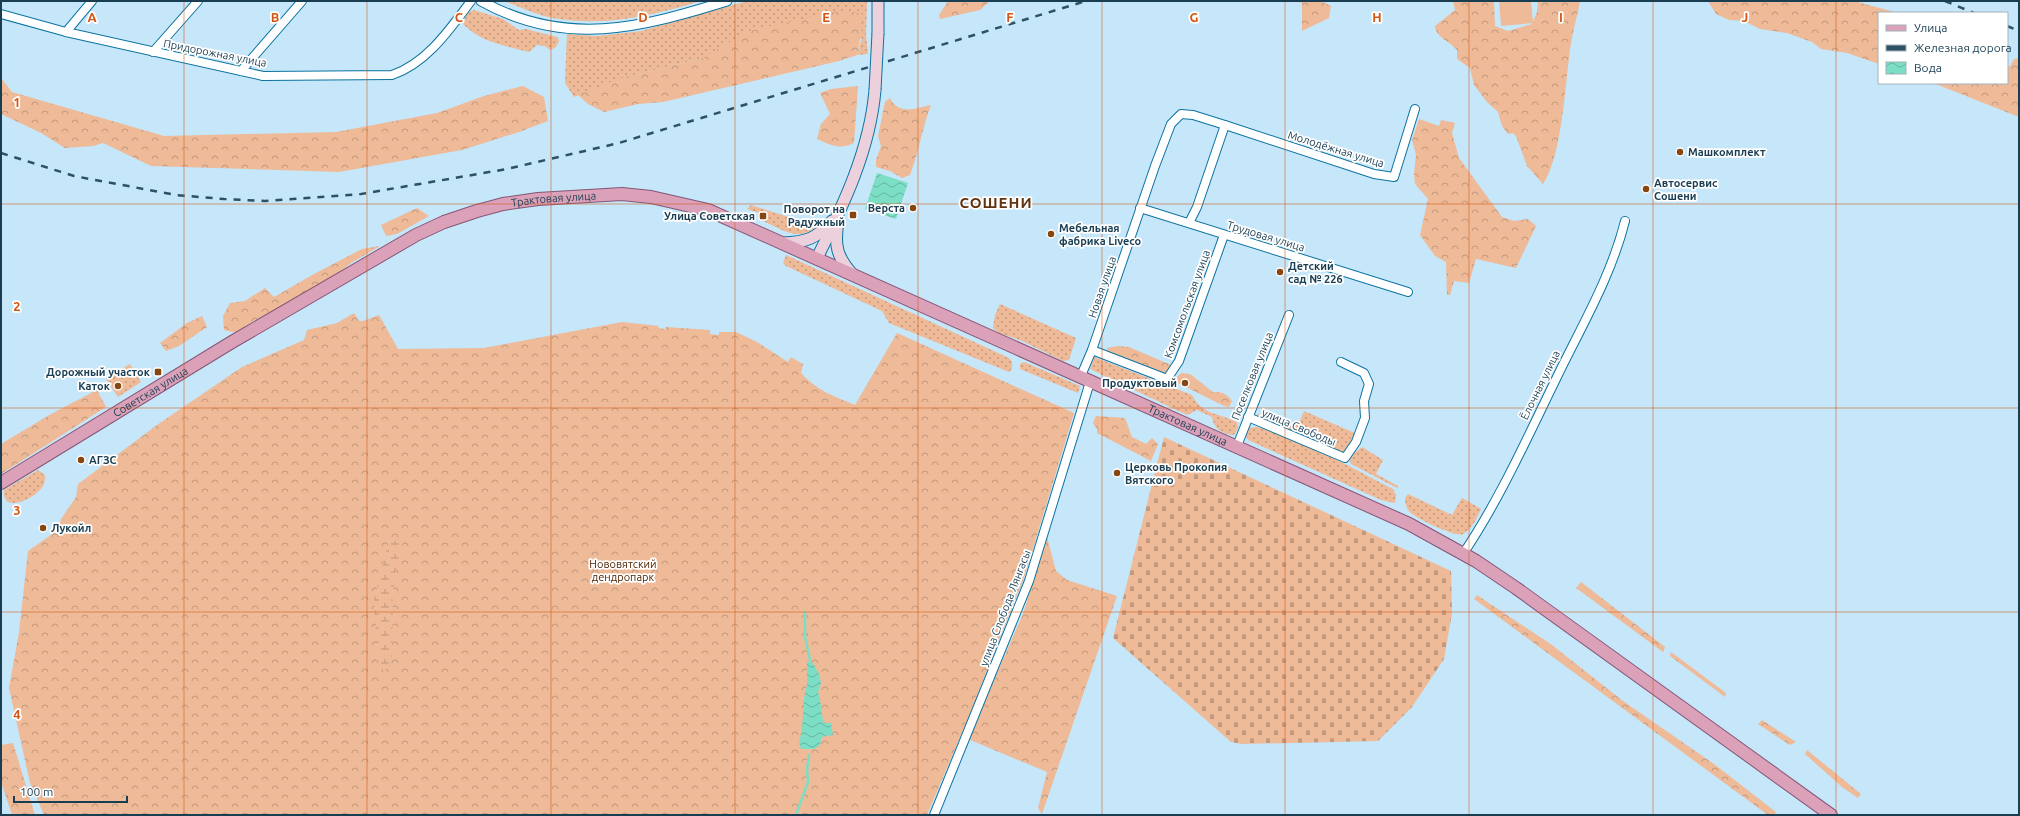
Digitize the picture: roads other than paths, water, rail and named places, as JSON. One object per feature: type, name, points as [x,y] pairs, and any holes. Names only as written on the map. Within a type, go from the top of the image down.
[{"type":"main road","points":[[817,258],[840,209],[861,155],[872,111],[875,90],[878,1]]},
{"type":"main road","name":"Трактовая улица","points":[[302,302],[416,235],[444,222],[503,204],[538,199],[622,194],[651,197],[708,210],[1409,524],[1463,554],[1516,588],[1832,815]]},
{"type":"main road","points":[[783,243],[805,242],[815,237],[830,223],[840,209]]},
{"type":"main road","points":[[840,209],[836,249],[844,265],[853,276]]},
{"type":"main road","name":"Советская улица","points":[[1,483],[302,302]]},
{"type":"street","points":[[66,32],[92,1]]},
{"type":"street","points":[[153,52],[198,1]]},
{"type":"street","points":[[241,71],[302,1]]},
{"type":"street","name":"Придорожная улица","points":[[1,14],[66,32],[263,76],[392,75],[401,72],[432,50],[448,32],[471,1]]},
{"type":"street","points":[[481,1],[534,22],[551,26],[584,29],[621,27],[668,20],[727,1]]},
{"type":"street","name":"Молодёжная улица","points":[[1140,208],[1171,124],[1181,114],[1192,115],[1226,125],[1374,174],[1394,177],[1415,108]]},
{"type":"street","points":[[1189,223],[1199,202],[1226,125]]},
{"type":"street","name":"Трудовая улица","points":[[1140,208],[1408,292]]},
{"type":"street","name":"Новая улица","points":[[1085,380],[1092,350],[1140,208]]},
{"type":"street","name":"Ёлочная улица","points":[[1463,554],[1492,507],[1603,283],[1619,244],[1625,221]]},
{"type":"street","name":"Комсомольская улица","points":[[1092,350],[1167,379],[1179,361],[1224,235]]},
{"type":"street","name":"Поселковая улица","points":[[1237,446],[1289,315]]},
{"type":"street","name":"улица Свободы","points":[[1248,417],[1345,458],[1356,442],[1365,418],[1364,401],[1369,384],[1364,373],[1341,362]]},
{"type":"street","name":"улица Слобода Лянгасы","points":[[934,815],[1029,581],[1085,380]]},
{"type":"water","points":[[877,173],[908,183],[896,219],[865,209]]},
{"type":"water","points":[[807,661],[813,663],[819,674],[821,683],[818,693],[823,719],[824,723],[831,723],[833,735],[822,737],[820,745],[814,749],[801,749],[799,743],[807,684]]},
{"type":"waterway","points":[[805,612],[805,636],[811,665]]},
{"type":"waterway","points":[[796,815],[808,782],[807,769],[809,755]]},
{"type":"railway","points":[[1,153],[74,176],[176,195],[265,201],[361,194],[507,169],[619,143],[1086,1]]},
{"type":"railway","points":[[1945,1],[1972,12]]},
{"type":"railway","points":[[2008,26],[2019,31]]},
{"type":"place","name":"Машкомплект","points":[[1680,152]]},
{"type":"place","name":"Автосервис Сошени","points":[[1646,189]]},
{"type":"place","name":"Верста","points":[[913,208]]},
{"type":"place","name":"Поворот на Радужный","points":[[853,215]]},
{"type":"place","name":"Улица Советская","points":[[763,216]]},
{"type":"place","name":"Мебельная фабрика Liveco","points":[[1051,234]]},
{"type":"place","name":"Детский сад № 226","points":[[1280,272]]},
{"type":"place","name":"Дорожный участок","points":[[158,372]]},
{"type":"place","name":"Продуктовый","points":[[1185,383]]},
{"type":"place","name":"Каток","points":[[118,386]]},
{"type":"place","name":"АГЗС","points":[[81,460]]},
{"type":"place","name":"Церковь Прокопия Вятского","points":[[1117,473]]},
{"type":"place","name":"Лукойл","points":[[43,528]]},
{"type":"district","name":"СОШЕНИ","points":[[996,202]]},
{"type":"park label","name":"Нововятский дендропарк","points":[[623,570]]}]
